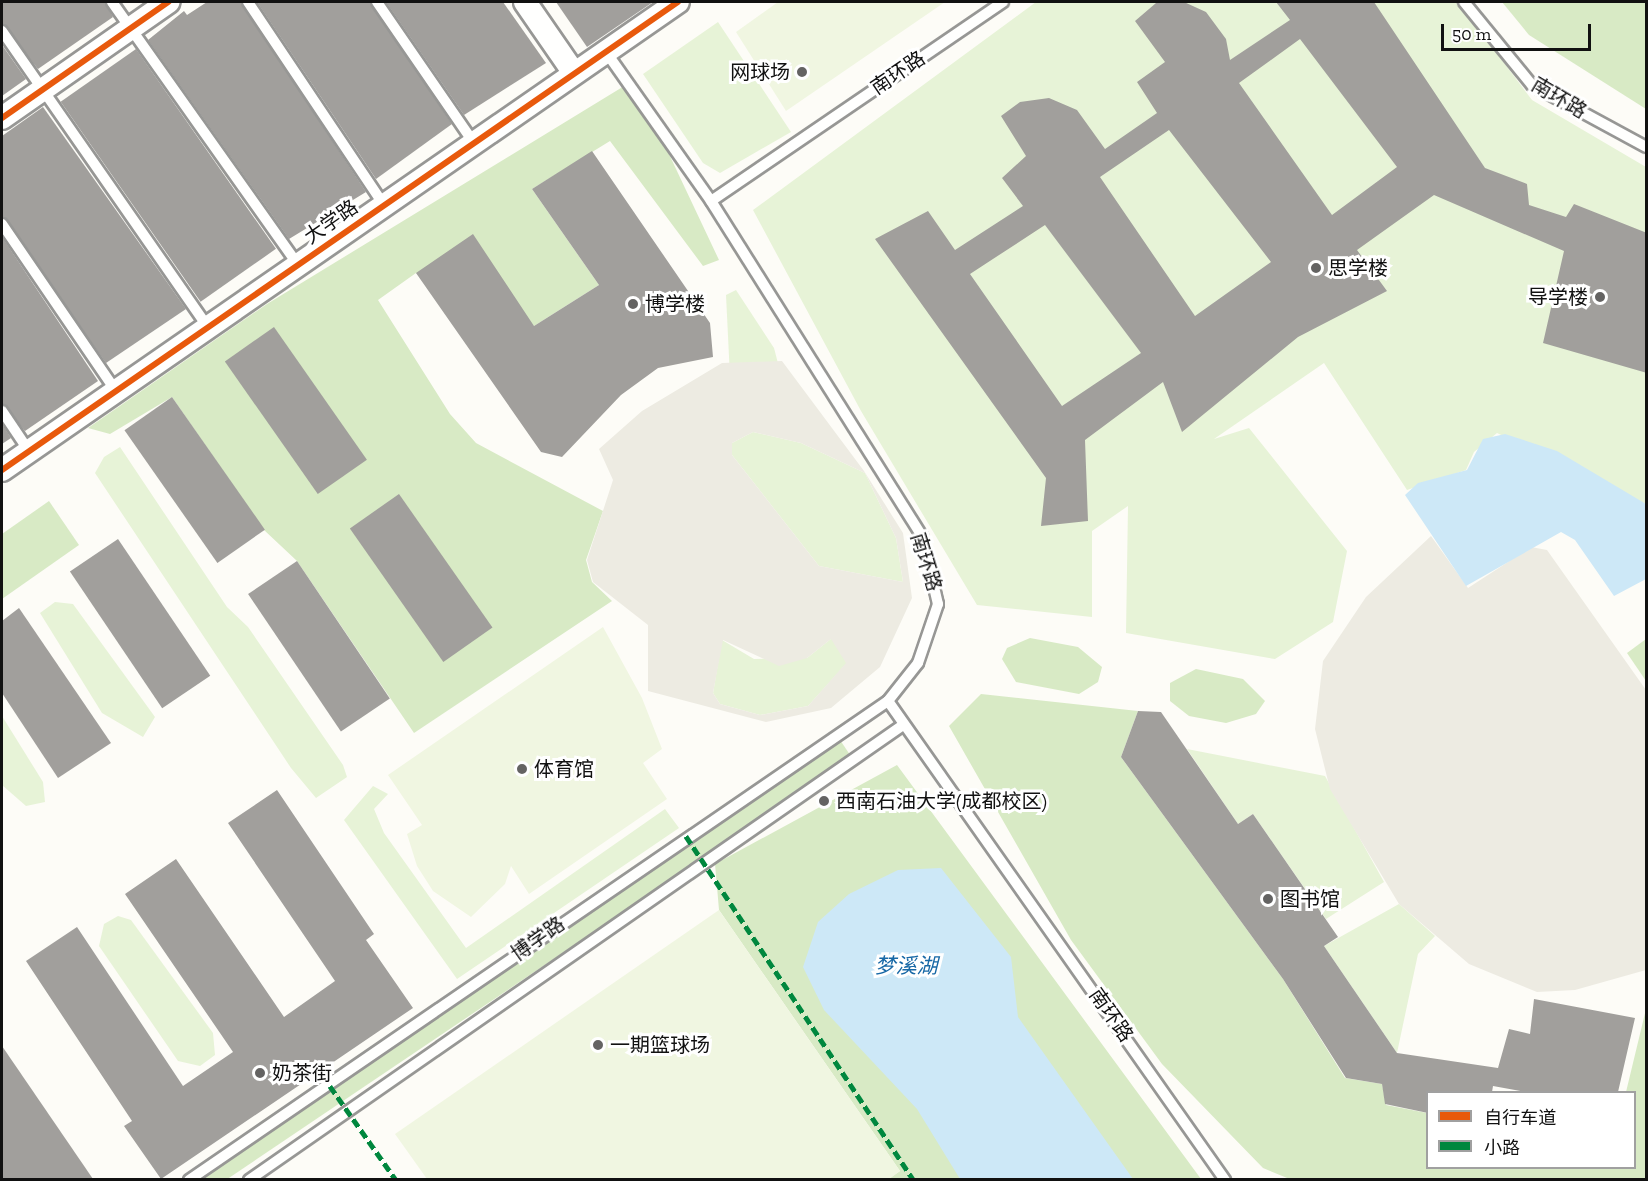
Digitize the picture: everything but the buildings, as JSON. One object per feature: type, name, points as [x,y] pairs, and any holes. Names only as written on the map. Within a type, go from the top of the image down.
[{"type":"street","points":[[2,118],[168,2]]},
{"type":"street","points":[[525,2],[574,73]]},
{"type":"street","name":"大学路","points":[[2,470],[678,2]]},
{"type":"lane","points":[[112,2],[298,265]]},
{"type":"lane","points":[[248,2],[384,205]]},
{"type":"lane","points":[[377,2],[474,143]]},
{"type":"lane","name":"南环路","points":[[1003,2],[711,201],[922,536],[938,604],[918,663],[888,701],[1225,1179]]},
{"type":"lane","name":"南环路","points":[[1464,2],[1532,85],[1647,147]]},
{"type":"lane","points":[[2,32],[208,327]]},
{"type":"lane","points":[[606,52],[711,201]]},
{"type":"lane","points":[[2,225],[116,391]]},
{"type":"lane","points":[[2,411],[29,451]]},
{"type":"lane","name":"博学路","points":[[189,1179],[888,701]]},
{"type":"lane","name":"博学路","points":[[249,1179],[903,725]]},
{"type":"green space","name":"网球场","points":[[778,2],[945,2],[786,111],[736,32]]},
{"type":"green space","points":[[1036,2],[1458,2],[1532,100],[1646,167],[1646,504],[1497,433],[1474,452],[1466,470],[1407,490],[1324,363],[1214,439],[1249,428],[1347,551],[1333,622],[1275,659],[1126,633],[1128,506],[1092,531],[1092,617],[977,605],[861,411],[753,210]]},
{"type":"green space","points":[[1502,2],[1646,2],[1646,109],[1529,35]]},
{"type":"green space","points":[[718,22],[791,132],[720,173],[703,163],[643,74]]},
{"type":"green space","points":[[634,80],[719,260],[703,266],[610,141],[532,189],[599,285],[534,326],[416,273],[378,300],[450,414],[476,443],[603,511],[586,560],[592,582],[612,601],[414,733],[297,561],[264,530],[172,397],[110,434],[88,428],[267,304]]},
{"type":"green space","points":[[736,290],[774,348],[780,371],[730,377],[726,295]]},
{"type":"green space","points":[[753,432],[801,443],[865,473],[896,538],[903,582],[819,566],[732,455],[732,443]]},
{"type":"green space","points":[[120,447],[227,607],[248,627],[343,765],[347,777],[316,798],[291,768],[95,473],[104,457]]},
{"type":"green space","points":[[49,501],[79,545],[2,599],[2,534]]},
{"type":"green space","points":[[55,602],[73,604],[155,717],[143,737],[102,713],[40,613]]},
{"type":"green space","name":"体育馆","points":[[603,627],[642,698],[662,749],[643,763],[667,799],[529,894],[511,866],[505,884],[471,917],[433,891],[417,866],[407,834],[422,825],[388,775]]},
{"type":"green space","points":[[832,638],[847,663],[808,706],[760,715],[720,704],[713,693],[722,640],[754,659],[807,658]]},
{"type":"green space","points":[[1030,638],[1078,647],[1102,667],[1098,682],[1079,694],[1016,682],[1002,659],[1007,648]]},
{"type":"green space","points":[[1646,639],[1646,681],[1627,653]]},
{"type":"green space","points":[[1196,669],[1243,679],[1265,701],[1256,714],[1226,723],[1189,716],[1170,701],[1170,683]]},
{"type":"green space","points":[[981,694],[1138,711],[1121,757],[1283,979],[1345,1078],[1382,1084],[1386,1105],[1426,1113],[1426,1169],[1636,1169],[1636,1091],[1626,1091],[1646,1009],[1646,1179],[1292,1180],[1263,1168],[1162,1064],[1071,940],[949,726]]},
{"type":"green space","points":[[2,716],[43,782],[45,802],[26,806],[2,785]]},
{"type":"green space","points":[[838,737],[852,758],[226,1180],[197,1180],[192,1173]]},
{"type":"green space","points":[[1187,749],[1325,776],[1384,882],[1326,919],[1253,814],[1238,824]]},
{"type":"green space","points":[[897,765],[1201,1179],[888,1179],[900,1171],[719,910],[715,864]]},
{"type":"green space","points":[[373,786],[388,794],[374,809],[384,833],[466,948],[665,809],[679,828],[457,979],[344,820]]},
{"type":"green space","points":[[1399,904],[1435,936],[1418,954],[1397,1053],[1324,946]]},
{"type":"green space","points":[[719,910],[900,1171],[888,1180],[427,1179],[395,1134]]},
{"type":"green space","points":[[118,916],[131,920],[213,1033],[215,1055],[200,1066],[178,1061],[99,946],[104,924]]},
{"type":"shaded area","points":[[782,361],[864,471],[903,533],[912,598],[880,667],[831,708],[766,722],[648,691],[648,625],[593,582],[587,560],[613,480],[599,449],[642,411],[722,363]],"holes":[[[753,432],[801,443],[865,473],[896,538],[903,582],[819,566],[732,455],[732,443]],[[831,639],[846,663],[808,706],[760,715],[720,704],[713,693],[723,640],[779,666],[807,658]]]},
{"type":"shaded area","points":[[1431,536],[1468,588],[1531,547],[1547,550],[1646,690],[1646,970],[1575,990],[1537,992],[1469,964],[1399,904],[1330,789],[1315,729],[1323,661],[1366,597]]},
{"type":"water","points":[[1505,434],[1557,451],[1646,504],[1646,579],[1614,596],[1575,540],[1561,532],[1466,586],[1405,495],[1418,483],[1467,470],[1483,439]]},
{"type":"water","name":"梦溪湖","points":[[941,868],[1011,957],[1018,1017],[1133,1179],[960,1179],[917,1109],[824,1010],[803,967],[818,922],[849,894],[898,870]]},
{"type":"marked path","points":[[686,836],[914,1180]]},
{"type":"marked path","points":[[330,1086],[396,1180]]},
{"type":"cycle path","points":[[2,118],[168,2]]},
{"type":"cycle path","points":[[2,470],[678,2]]},
{"type":"place","name":"网球场","points":[[802,72]]},
{"type":"place","name":"思学楼","points":[[1316,268]]},
{"type":"place","name":"导学楼","points":[[1600,297]]},
{"type":"place","name":"博学楼","points":[[633,304]]},
{"type":"place","name":"体育馆","points":[[522,769]]},
{"type":"place","name":"西南石油大学(成都校区)","points":[[824,801]]},
{"type":"place","name":"图书馆","points":[[1268,899]]},
{"type":"place","name":"一期篮球场","points":[[598,1045]]},
{"type":"place","name":"奶茶街","points":[[260,1073]]}]
